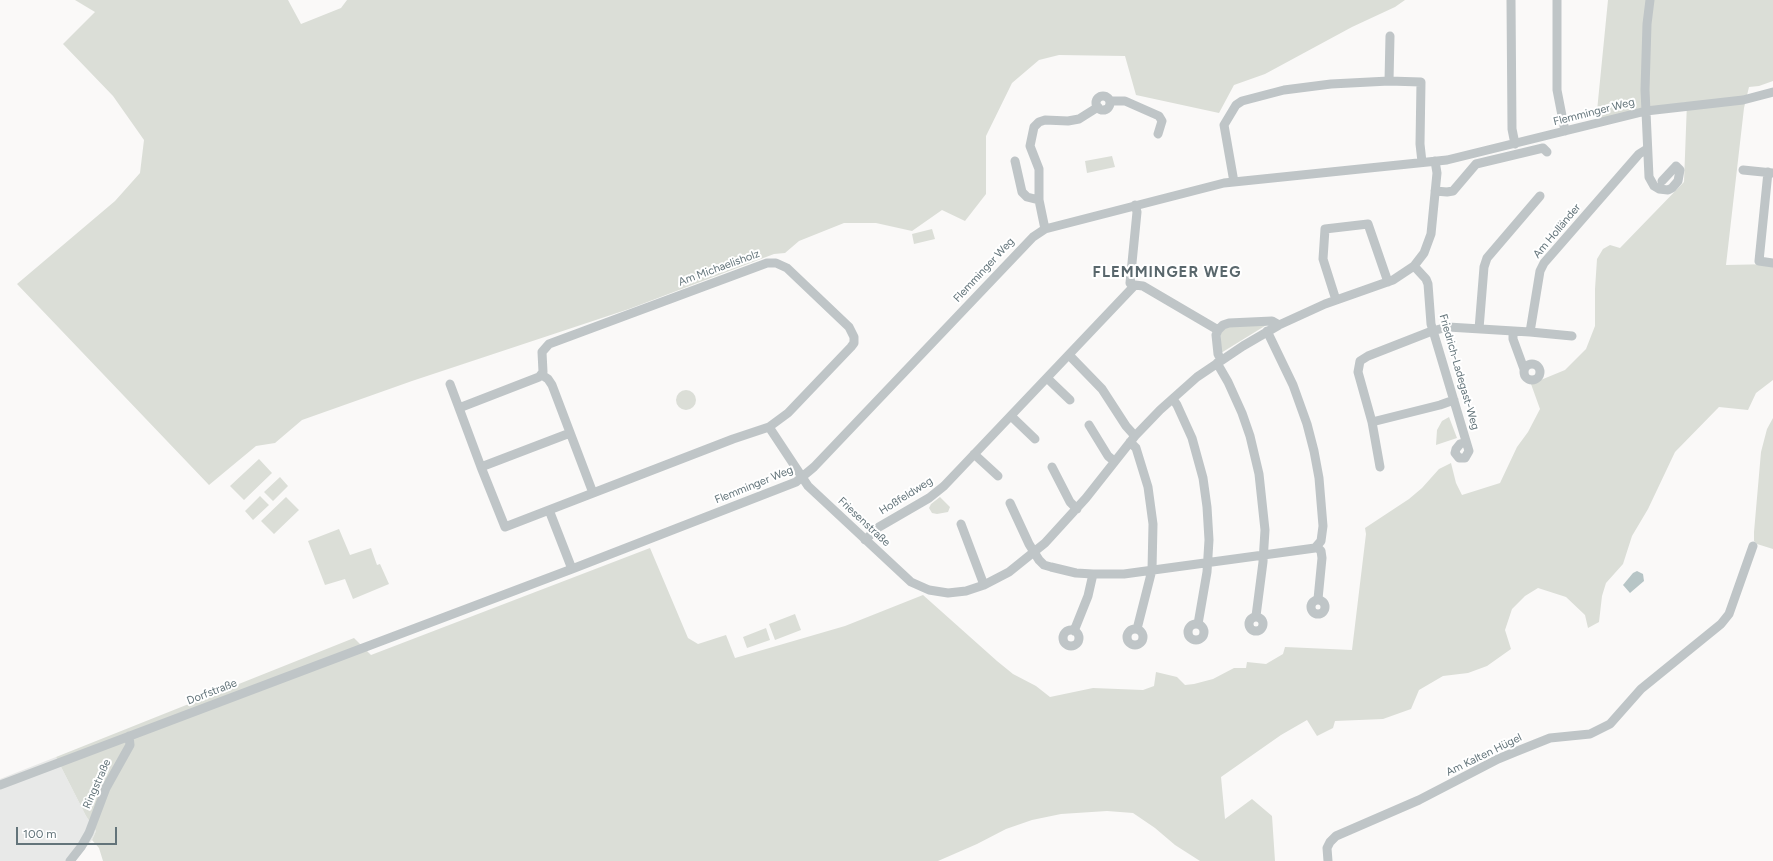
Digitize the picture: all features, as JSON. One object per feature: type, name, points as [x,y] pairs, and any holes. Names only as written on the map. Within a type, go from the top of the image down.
[{"type":"street","points":[[1511,0],[1512,129],[1515,144]]},
{"type":"street","points":[[1557,0],[1557,90],[1565,131]]},
{"type":"street","points":[[1650,0],[1647,24],[1646,111],[1649,178],[1654,186],[1663,190],[1672,188],[1678,181],[1680,170],[1676,166],[1662,182]]},
{"type":"street","points":[[1389,81],[1390,36]]},
{"type":"street","points":[[1234,182],[1224,125],[1233,109],[1239,103],[1248,99],[1295,88],[1343,83],[1389,81],[1421,82],[1420,144],[1422,162]]},
{"type":"street","name":"Flemminger Weg","points":[[434,621],[785,488],[802,478],[1033,237],[1045,229],[1135,205],[1234,182],[1436,161],[1515,144],[1646,111],[1743,100],[1773,92]]},
{"type":"street","points":[[1045,229],[1039,200],[1038,169],[1030,146],[1034,127],[1039,122],[1045,120],[1068,121],[1079,119],[1098,107],[1096,101],[1100,96],[1107,97],[1110,101],[1125,101],[1159,116],[1162,121],[1158,134]]},
{"type":"street","points":[[1435,191],[1454,191],[1476,164],[1543,148],[1547,152]]},
{"type":"street","name":"Am Holländer","points":[[1530,332],[1540,271],[1544,263],[1640,154],[1647,150]]},
{"type":"street","points":[[1015,161],[1022,192],[1027,197],[1039,200]]},
{"type":"street","name":"Friesenstraße","points":[[802,478],[814,492],[911,582],[929,590],[948,593],[966,591],[984,585],[1009,572],[1034,553],[1077,509],[1133,439],[1173,399],[1219,361],[1279,325],[1336,300],[1399,278],[1414,266],[1424,253],[1429,240],[1437,173],[1436,161]]},
{"type":"street","points":[[1743,170],[1770,172],[1759,261],[1770,263]]},
{"type":"street","points":[[1479,329],[1484,267],[1487,258],[1540,196]]},
{"type":"street","points":[[1135,205],[1137,212],[1130,283],[1133,287],[1138,285],[1143,286],[1218,330]]},
{"type":"street","points":[[1336,300],[1323,259],[1325,228],[1368,224],[1388,282]]},
{"type":"street","name":"Am Michaelisholz","points":[[450,384],[505,527],[748,433],[769,427],[788,413],[851,347],[854,343],[854,337],[849,327],[784,266],[776,263],[758,265],[549,344],[544,349],[542,355],[542,375]]},
{"type":"street","name":"Friedrich-Ladegast-Weg","points":[[1414,266],[1428,284],[1432,331],[1466,442]]},
{"type":"street","name":"Hoßfeldweg","points":[[865,540],[883,524],[938,492],[1133,287]]},
{"type":"street","points":[[1256,616],[1264,556],[1263,511],[1256,458],[1250,436],[1219,361],[1216,342],[1218,330],[1223,325],[1229,323],[1272,321],[1279,325]]},
{"type":"street","points":[[1380,467],[1372,422],[1358,372],[1360,361],[1368,356],[1432,331],[1448,327],[1572,336]]},
{"type":"street","points":[[1010,503],[1034,553],[1044,565],[1067,571],[1094,574],[1113,574],[1264,556],[1309,550],[1317,547],[1322,538],[1322,505],[1319,478],[1311,438],[1293,385],[1267,331]]},
{"type":"street","points":[[1513,331],[1513,339],[1524,369]]},
{"type":"street","points":[[1069,355],[1102,389],[1126,426],[1141,460],[1152,506],[1154,537],[1152,570],[1137,629]]},
{"type":"street","points":[[459,408],[542,375],[548,379],[552,385],[593,493]]},
{"type":"street","points":[[1047,378],[1070,400]]},
{"type":"street","points":[[1173,399],[1192,438],[1203,478],[1208,522],[1208,563],[1198,624]]},
{"type":"street","points":[[1372,422],[1440,405],[1454,400]]},
{"type":"street","points":[[1011,416],[1035,439]]},
{"type":"street","points":[[1089,426],[1108,456],[1114,461]]},
{"type":"street","points":[[769,427],[802,478]]},
{"type":"street","points":[[481,467],[570,433]]},
{"type":"street","points":[[974,454],[998,476]]},
{"type":"street","points":[[1052,467],[1070,502],[1077,509]]},
{"type":"street","points":[[549,510],[572,569]]},
{"type":"street","points":[[961,524],[984,585]]},
{"type":"street","name":"Am Kalten Hügel","points":[[1328,861],[1327,848],[1336,836],[1419,800],[1510,754],[1550,738],[1590,734],[1610,724],[1641,688],[1721,624],[1729,614],[1752,546]]},
{"type":"street","points":[[1317,547],[1321,552],[1322,558],[1318,599]]},
{"type":"street","points":[[1074,631],[1088,596],[1094,574]]},
{"type":"street","name":"Dorfstraße","points":[[0,785],[434,621]]},
{"type":"street","name":"Ringstraße","points":[[70,861],[81,847],[89,833],[106,788],[130,745],[129,736]]},
{"type":"shaded area","points":[[75,0],[288,0],[301,24],[341,8],[347,0],[1405,0],[1395,7],[1352,27],[1265,74],[1234,85],[1219,113],[1136,95],[1125,56],[1059,55],[1039,60],[1012,83],[986,136],[986,194],[965,221],[942,210],[912,231],[876,223],[844,223],[799,241],[785,253],[774,254],[629,309],[412,381],[302,420],[275,443],[256,446],[209,485],[17,284],[115,201],[140,173],[144,140],[113,96],[63,44],[95,12]]},
{"type":"shaded area","points":[[1608,0],[1773,0],[1773,81],[1759,86],[1749,87],[1744,108],[1726,265],[1773,264],[1773,380],[1756,393],[1748,410],[1719,407],[1675,452],[1648,509],[1632,536],[1623,564],[1606,583],[1602,596],[1599,622],[1588,628],[1585,615],[1566,597],[1538,588],[1525,596],[1512,609],[1505,630],[1511,649],[1487,666],[1468,673],[1443,676],[1419,690],[1411,709],[1383,719],[1335,721],[1333,728],[1317,736],[1307,720],[1281,735],[1221,777],[1225,819],[1252,799],[1272,816],[1275,861],[1200,861],[1175,845],[1155,828],[1133,813],[1107,811],[1061,814],[1032,820],[1006,829],[977,844],[938,861],[103,861],[99,848],[92,840],[96,831],[86,816],[56,757],[354,638],[371,655],[650,548],[688,638],[698,644],[726,635],[735,658],[845,626],[923,595],[1013,674],[1036,686],[1050,697],[1093,688],[1143,690],[1154,686],[1156,672],[1177,677],[1185,685],[1194,684],[1213,679],[1234,668],[1246,668],[1247,662],[1266,664],[1283,654],[1285,647],[1352,650],[1366,534],[1365,528],[1409,499],[1422,488],[1439,469],[1451,463],[1456,483],[1462,495],[1500,483],[1517,447],[1528,432],[1540,409],[1531,384],[1565,370],[1586,349],[1595,326],[1597,259],[1603,249],[1610,245],[1620,248],[1684,182],[1687,102],[1597,119]]},
{"type":"shaded area","points":[[1112,156],[1115,167],[1087,173],[1085,161]]},
{"type":"shaded area","points":[[932,229],[935,239],[914,244],[912,234]]},
{"type":"shaded area","points":[[1268,324],[1221,353],[1220,331],[1224,327]]},
{"type":"shaded area","points":[[686,390],[693,393],[696,400],[693,407],[686,410],[679,407],[676,400],[679,393]]},
{"type":"shaded area","points":[[1449,417],[1457,438],[1436,445],[1437,430],[1442,421]]},
{"type":"shaded area","points":[[1773,418],[1773,549],[1757,544],[1754,541],[1754,532],[1761,452],[1767,429]]},
{"type":"shaded area","points":[[259,459],[272,473],[244,500],[230,486]]},
{"type":"shaded area","points":[[280,477],[288,486],[273,501],[264,492]]},
{"type":"shaded area","points":[[260,496],[269,505],[253,520],[245,511]]},
{"type":"shaded area","points":[[286,497],[299,510],[274,534],[261,521]]},
{"type":"shaded area","points":[[940,497],[950,507],[948,512],[937,514],[932,513],[929,508],[931,504]]},
{"type":"shaded area","points":[[339,529],[350,555],[371,548],[377,565],[380,564],[389,584],[353,599],[345,579],[325,585],[308,541]]},
{"type":"shaded area","points":[[1637,571],[1643,574],[1644,581],[1630,593],[1623,585],[1633,573]]},
{"type":"shaded area","points":[[795,614],[801,630],[775,640],[769,624]]},
{"type":"shaded area","points":[[766,628],[770,640],[747,648],[743,637]]},
{"type":"shaded area","points":[[56,757],[86,816],[96,831],[92,840],[75,861],[0,861],[0,779]]},
{"type":"district","name":"FLEMMINGER WEG","points":[[1167,273]]}]
